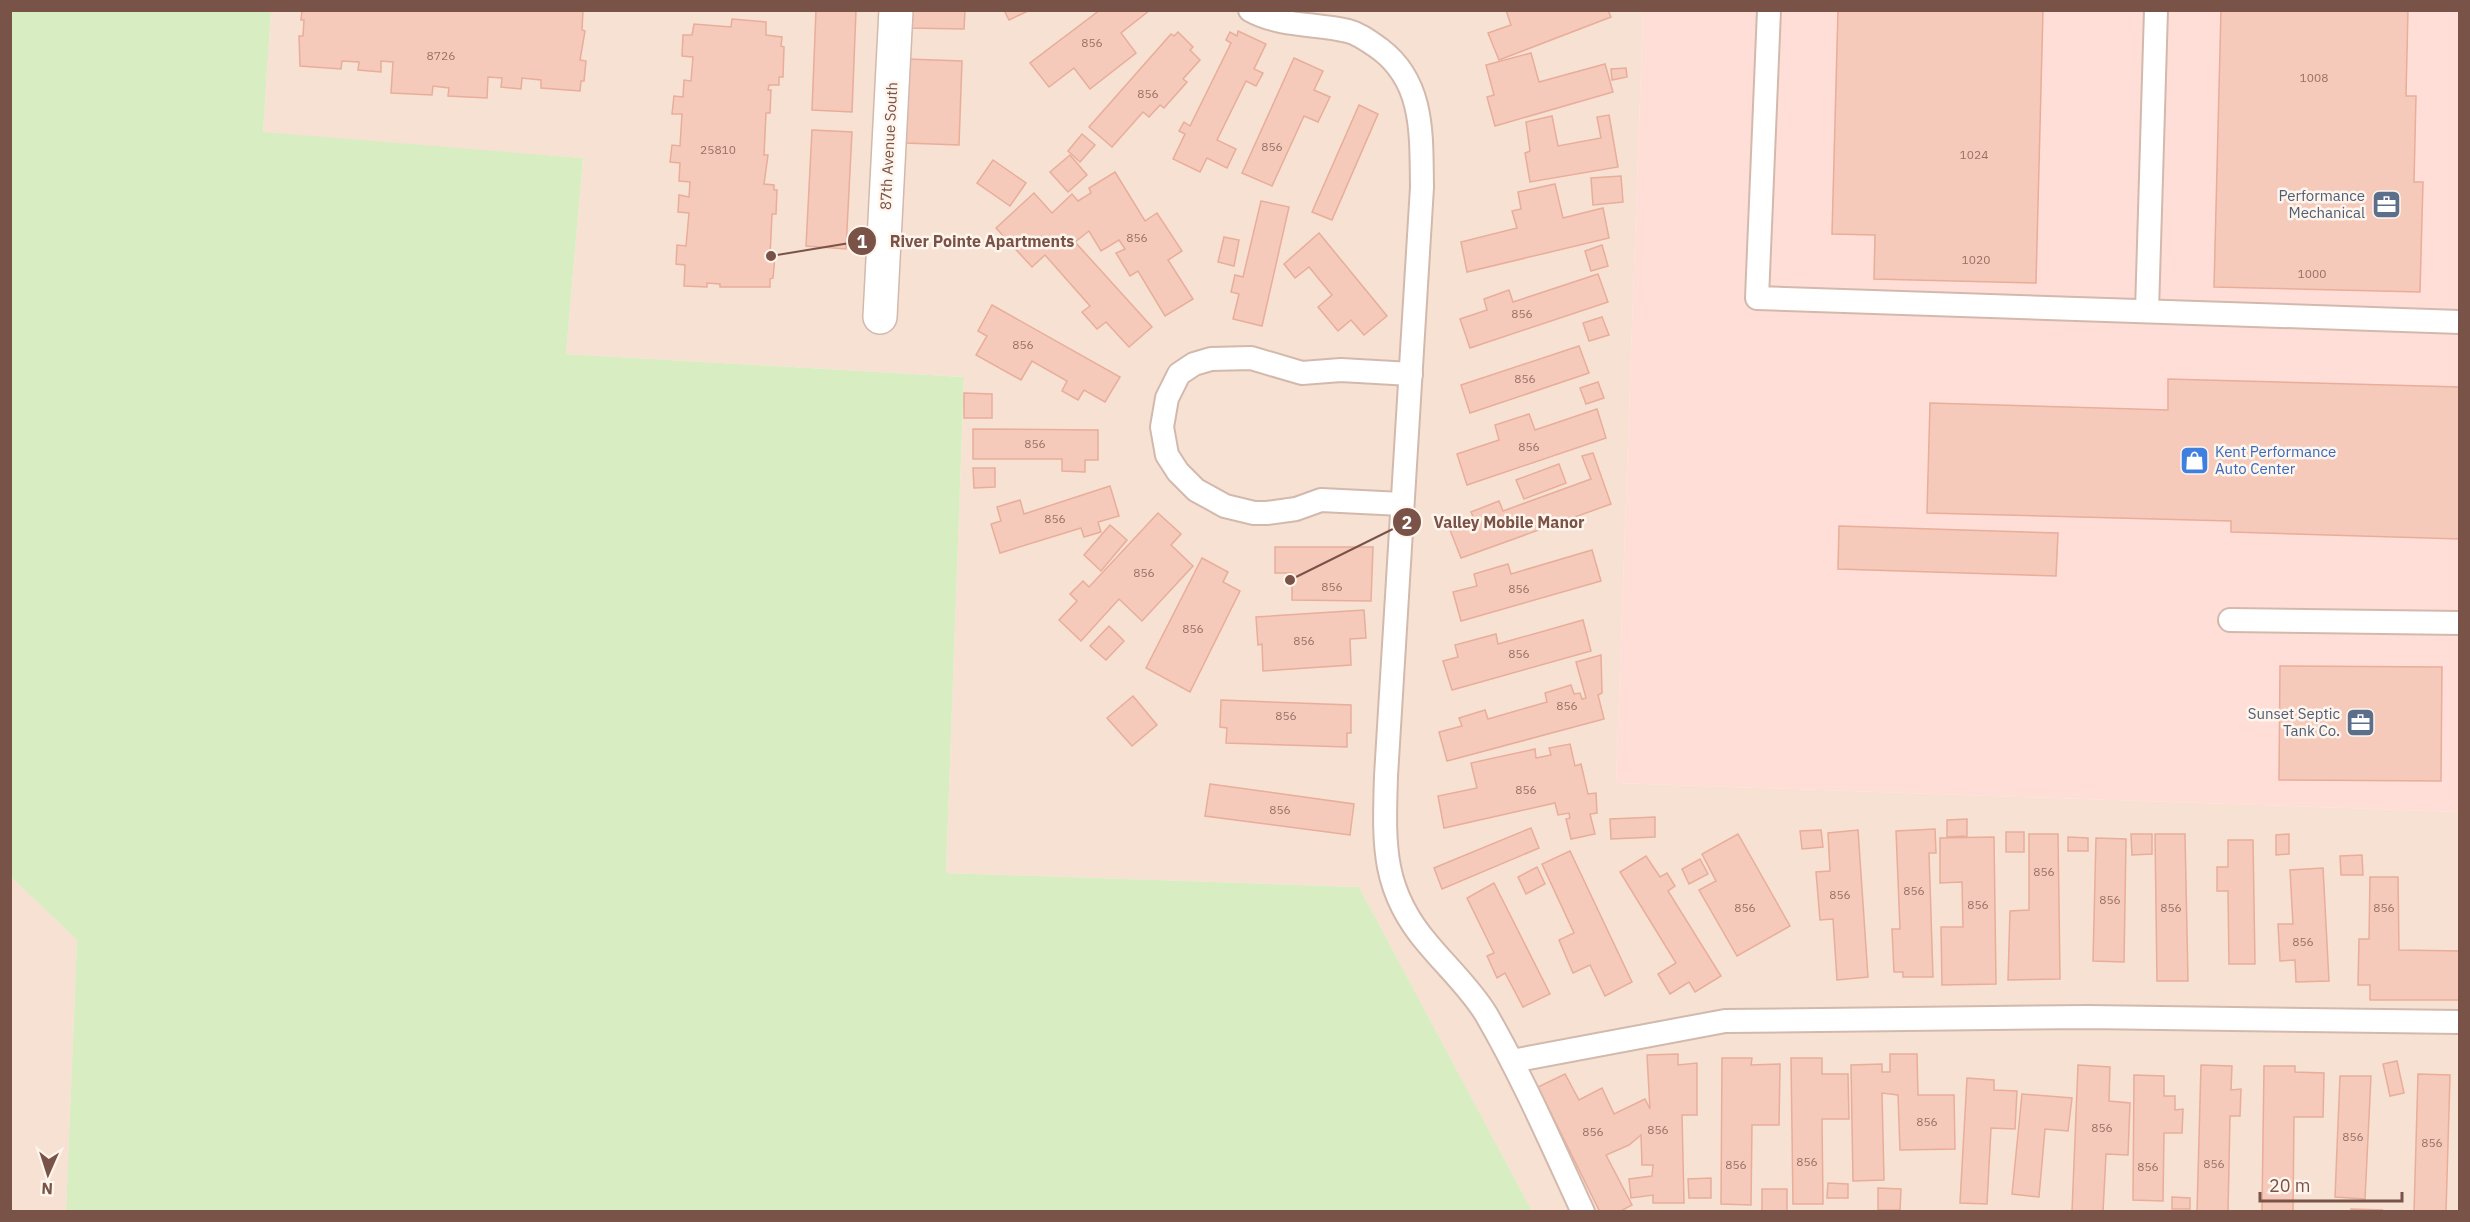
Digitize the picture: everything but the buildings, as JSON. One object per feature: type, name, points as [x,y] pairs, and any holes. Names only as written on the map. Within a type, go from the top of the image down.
[{"type":"street","name":"87th Avenue South","points":[[880,317],[896,10]]},
{"type":"lane","points":[[1250,10],[1279,22],[1349,31],[1366,39],[1384,52],[1409,81],[1417,105],[1421,141],[1422,187],[1386,776],[1385,836],[1388,865],[1402,910],[1484,1011],[1512,1061],[1583,1212]]},
{"type":"lane","points":[[1769,10],[1757,298],[2460,322]]},
{"type":"lane","points":[[2147,311],[2156,10]]},
{"type":"lane","points":[[1402,504],[1321,500],[1289,510],[1268,513],[1254,513],[1225,506],[1196,490],[1178,472],[1167,455],[1162,427],[1167,398],[1179,374],[1194,364],[1211,360],[1251,358],[1302,373],[1341,370],[1411,374]]},
{"type":"lane","points":[[2230,620],[2460,623]]},
{"type":"lane","points":[[1512,1061],[1725,1021],[2088,1017],[2460,1022]]},
{"type":"shaded area","points":[[271,11],[1643,11],[1616,783],[2459,812],[2459,1211],[1532,1211],[1359,887],[946,873],[964,377],[566,354],[583,158],[263,133]]},
{"type":"shaded area","points":[[1643,11],[2459,11],[2459,812],[1616,783]]},
{"type":"shaded area","points":[[10,876],[77,940],[66,1211],[11,1211]]},
{"type":"green space","points":[[10,11],[271,11],[263,132],[583,158],[566,354],[964,377],[946,873],[1359,887],[1532,1211],[66,1211],[77,940],[10,876]]},
{"type":"place","name":"Performance Mechanical","points":[[2386,205]]},
{"type":"place","name":"River Pointe Apartments","points":[[771,256]]},
{"type":"place","name":"Kent Performance Auto Center","points":[[2194,461]]},
{"type":"place","name":"Valley Mobile Manor","points":[[1290,580]]},
{"type":"place","name":"Sunset Septic Tank Co.","points":[[2361,723]]}]
